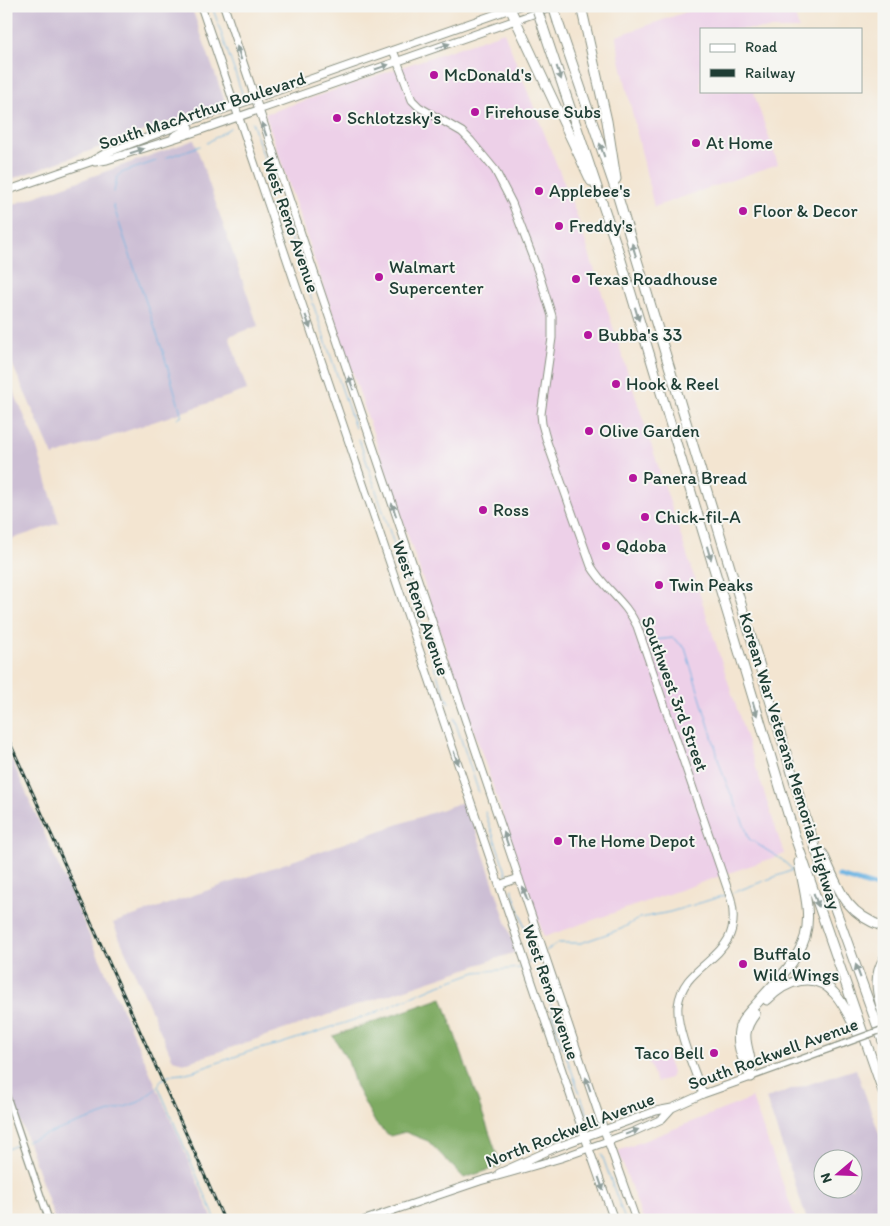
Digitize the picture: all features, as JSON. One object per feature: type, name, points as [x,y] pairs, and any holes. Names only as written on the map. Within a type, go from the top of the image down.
[{"type":"highway","name":"Korean War Veterans Memorial Highway","points":[[536,6],[604,206],[795,837],[884,1094]]},
{"type":"highway","name":"Korean War Veterans Memorial Highway","points":[[554,6],[618,196],[806,819],[836,911],[884,1044]]},
{"type":"highway","points":[[581,6],[607,121],[614,158],[618,196]]},
{"type":"highway","points":[[513,7],[515,20],[585,171],[604,206]]},
{"type":"highway","points":[[806,819],[843,897],[859,915],[884,927]]},
{"type":"highway","points":[[751,1077],[739,1045],[740,1026],[795,958],[803,943],[807,927],[808,909],[795,837]]},
{"type":"highway","points":[[884,959],[879,969],[877,983],[884,1017]]},
{"type":"highway","points":[[751,1077],[751,1064],[745,1042],[748,1025],[773,993],[783,986],[802,980],[816,981],[825,985],[837,996],[872,1060]]},
{"type":"main road","name":"West Reno Avenue","points":[[201,6],[614,1220]]},
{"type":"main road","name":"West Reno Avenue","points":[[224,6],[636,1220]]},
{"type":"main road","name":"South MacArthur Boulevard","points":[[90,162],[107,160],[168,141],[554,6]]},
{"type":"main road","name":"South MacArthur Boulevard","points":[[90,162],[104,154],[188,122],[513,7]]},
{"type":"main road","name":"Southwest 3rd Street","points":[[393,50],[412,100],[419,107],[462,132],[471,141],[495,170],[512,203],[539,274],[552,316],[552,338],[541,414],[544,433],[591,566],[601,582],[626,607],[637,626],[731,900],[734,922],[729,939],[717,954],[687,982],[681,993],[678,1007],[680,1027],[703,1094]]},
{"type":"main road","points":[[336,83],[348,66]]},
{"type":"main road","points":[[310,92],[324,82],[324,74]]},
{"type":"main road","points":[[168,141],[189,128],[188,122]]},
{"type":"main road","points":[[6,191],[90,162]]},
{"type":"main road","points":[[499,885],[519,878]]},
{"type":"main road","name":"South Rockwell Avenue","points":[[672,1108],[703,1094],[751,1077]]},
{"type":"main road","name":"North Rockwell Avenue","points":[[480,1181],[557,1147],[656,1111],[672,1108]]},
{"type":"main road","name":"North Rockwell Avenue","points":[[365,1220],[480,1181],[526,1169],[589,1148],[656,1122],[672,1108]]},
{"type":"street","name":"South Rockwell Avenue","points":[[751,1077],[884,1029]]},
{"type":"street","points":[[6,1094],[49,1220]]},
{"type":"shaded area","points":[[6,6],[191,6],[225,102],[6,181]]},
{"type":"shaded area","points":[[703,6],[792,6],[799,28],[700,28],[700,92],[753,92],[778,164],[654,207],[619,55],[617,36]]},
{"type":"shaded area","points":[[504,32],[576,213],[784,854],[544,937],[265,114]]},
{"type":"shaded area","points":[[194,140],[258,326],[229,336],[247,390],[53,456],[6,350],[6,207]]},
{"type":"shaded area","points":[[6,374],[34,438],[59,523],[6,541]]},
{"type":"shaded area","points":[[6,747],[180,1140],[213,1220],[55,1220],[6,1079]]},
{"type":"shaded area","points":[[466,801],[516,952],[185,1063],[173,1060],[113,923]]},
{"type":"shaded area","points":[[665,1053],[672,1072],[671,1076],[657,1082],[647,1059]]},
{"type":"shaded area","points":[[856,1069],[884,1147],[884,1220],[807,1220],[766,1098]]},
{"type":"shaded area","points":[[752,1098],[796,1220],[643,1220],[618,1151]]},
{"type":"green space","points":[[442,998],[501,1166],[464,1178],[428,1141],[405,1132],[390,1136],[376,1124],[356,1087],[348,1061],[333,1036]]},
{"type":"waterway","points":[[212,6],[242,97]]},
{"type":"waterway","points":[[252,122],[274,187]]},
{"type":"waterway","points":[[207,143],[230,128]]},
{"type":"waterway","points":[[165,158],[200,146]]},
{"type":"waterway","points":[[114,192],[117,177],[121,173],[156,161]]},
{"type":"waterway","points":[[113,205],[163,352],[182,416],[177,418]]},
{"type":"waterway","points":[[283,215],[355,428]]},
{"type":"waterway","points":[[359,439],[440,683],[449,703]]},
{"type":"waterway","points":[[654,640],[673,638],[685,648],[722,772],[749,839],[781,859],[793,870],[732,893]]},
{"type":"waterway","points":[[454,718],[479,793]]},
{"type":"waterway","points":[[485,812],[507,875]]},
{"type":"waterway","points":[[839,876],[884,889]]},
{"type":"waterway","points":[[512,889],[530,943]]},
{"type":"waterway","points":[[546,951],[558,943],[581,943],[621,929],[640,918],[670,912],[726,895]]},
{"type":"waterway","points":[[528,963],[541,954]]},
{"type":"waterway","points":[[27,1141],[139,1102],[158,1087],[161,1080],[171,1075],[194,1071],[251,1051],[280,1044],[372,1014],[434,987],[476,972],[521,968],[524,966]]},
{"type":"waterway","points":[[539,969],[545,986]]},
{"type":"waterway","points":[[549,997],[557,1031],[591,1124]]},
{"type":"waterway","points":[[159,1088],[216,1220]]},
{"type":"waterway","points":[[6,1150],[18,1144]]},
{"type":"waterway","points":[[602,1155],[625,1220]]},
{"type":"railway","points":[[6,734],[224,1220]]},
{"type":"place","name":"McDonald's","points":[[434,75]]},
{"type":"place","name":"Firehouse Subs","points":[[475,112]]},
{"type":"place","name":"Schlotzsky's","points":[[337,118]]},
{"type":"place","name":"At Home","points":[[696,143]]},
{"type":"place","name":"Applebee's","points":[[539,191]]},
{"type":"place","name":"Floor & Decor","points":[[743,211]]},
{"type":"place","name":"Freddy's","points":[[559,226]]},
{"type":"place","name":"Walmart Supercenter","points":[[379,277]]},
{"type":"place","name":"Texas Roadhouse","points":[[576,279]]},
{"type":"place","name":"Bubba's 33","points":[[588,335]]},
{"type":"place","name":"Hook & Reel","points":[[616,384]]},
{"type":"place","name":"Olive Garden","points":[[589,431]]},
{"type":"place","name":"Panera Bread","points":[[633,478]]},
{"type":"place","name":"Ross","points":[[483,510]]},
{"type":"place","name":"Chick-fil-A","points":[[645,517]]},
{"type":"place","name":"Qdoba","points":[[606,546]]},
{"type":"place","name":"Twin Peaks","points":[[659,585]]},
{"type":"place","name":"The Home Depot","points":[[558,841]]},
{"type":"place","name":"Buffalo Wild Wings","points":[[743,964]]},
{"type":"place","name":"Taco Bell","points":[[714,1053]]}]
